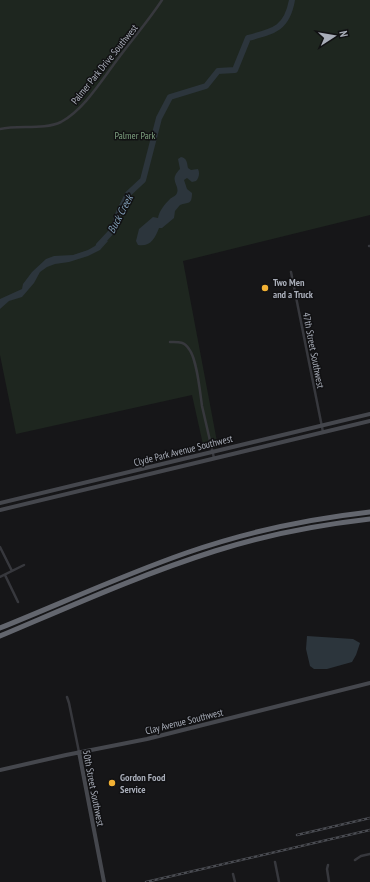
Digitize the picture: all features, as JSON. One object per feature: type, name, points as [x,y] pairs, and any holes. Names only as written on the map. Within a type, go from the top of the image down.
[{"type":"highway","points":[[0,628],[140,571],[211,545],[296,523],[370,512]]},
{"type":"highway","points":[[0,636],[159,570],[217,551],[289,532],[370,519]]},
{"type":"main road","name":"Clyde Park Avenue Southwest","points":[[0,503],[370,414]]},
{"type":"main road","name":"Clyde Park Avenue Southwest","points":[[0,510],[370,421]]},
{"type":"main road","points":[[180,459],[182,466]]},
{"type":"main road","points":[[92,481],[93,487]]},
{"type":"main road","points":[[5,502],[7,508]]},
{"type":"main road","name":"Clay Avenue Southwest","points":[[0,770],[79,752],[147,739],[370,684]]},
{"type":"main road","name":"50th Street Southwest","points":[[79,752],[104,882]]},
{"type":"street","name":"Palmer Park Drive Southwest","points":[[0,129],[52,125],[76,112],[90,96],[135,36],[147,23],[162,0]]},
{"type":"street","name":"47th Street Southwest","points":[[291,272],[323,432]]},
{"type":"street","points":[[170,342],[180,341],[184,343],[191,351],[195,363],[214,458]]},
{"type":"street","points":[[0,547],[12,571]]},
{"type":"street","points":[[0,577],[24,565]]},
{"type":"street","points":[[5,575],[18,602]]},
{"type":"street","name":"50th Street Southwest","points":[[67,697],[70,703],[79,752]]},
{"type":"street","points":[[356,860],[361,856],[370,854]]},
{"type":"street","points":[[275,862],[279,882]]},
{"type":"street","points":[[328,865],[327,869],[329,882]]},
{"type":"street","points":[[233,874],[235,882]]},
{"type":"green space","name":"Palmer Park","points":[[0,0],[370,0],[370,215],[183,261],[218,447],[204,449],[192,395],[16,434],[0,355]]},
{"type":"shaded area","points":[[181,157],[186,160],[188,168],[191,170],[198,169],[199,171],[196,181],[192,182],[187,178],[184,180],[187,189],[192,193],[191,200],[180,205],[175,211],[174,218],[162,228],[159,228],[152,241],[146,245],[138,245],[136,241],[139,229],[153,217],[158,218],[164,205],[176,194],[177,187],[175,177],[180,169],[178,159]]},
{"type":"shaded area","points":[[103,238],[108,241],[100,250],[88,256],[47,267],[40,272],[34,283],[22,297],[9,301],[0,309],[0,299],[22,289],[23,284],[32,272],[46,259],[54,256],[73,255],[88,250],[95,246]]},
{"type":"shaded area","points":[[307,636],[353,639],[360,643],[352,662],[327,669],[314,669],[310,666],[306,649]]},
{"type":"waterway","name":"Buck Creek","points":[[99,245],[113,230],[119,212],[128,194],[143,180],[159,118],[170,97],[206,86],[218,71],[235,70],[248,38],[266,33],[278,27],[287,17],[292,0]]},
{"type":"railway","points":[[297,835],[370,818]]},
{"type":"railway","points":[[146,882],[370,830]]},
{"type":"place","name":"Two Men and a Truck","points":[[265,288]]},
{"type":"place","name":"Gordon Food Service","points":[[112,783]]}]
